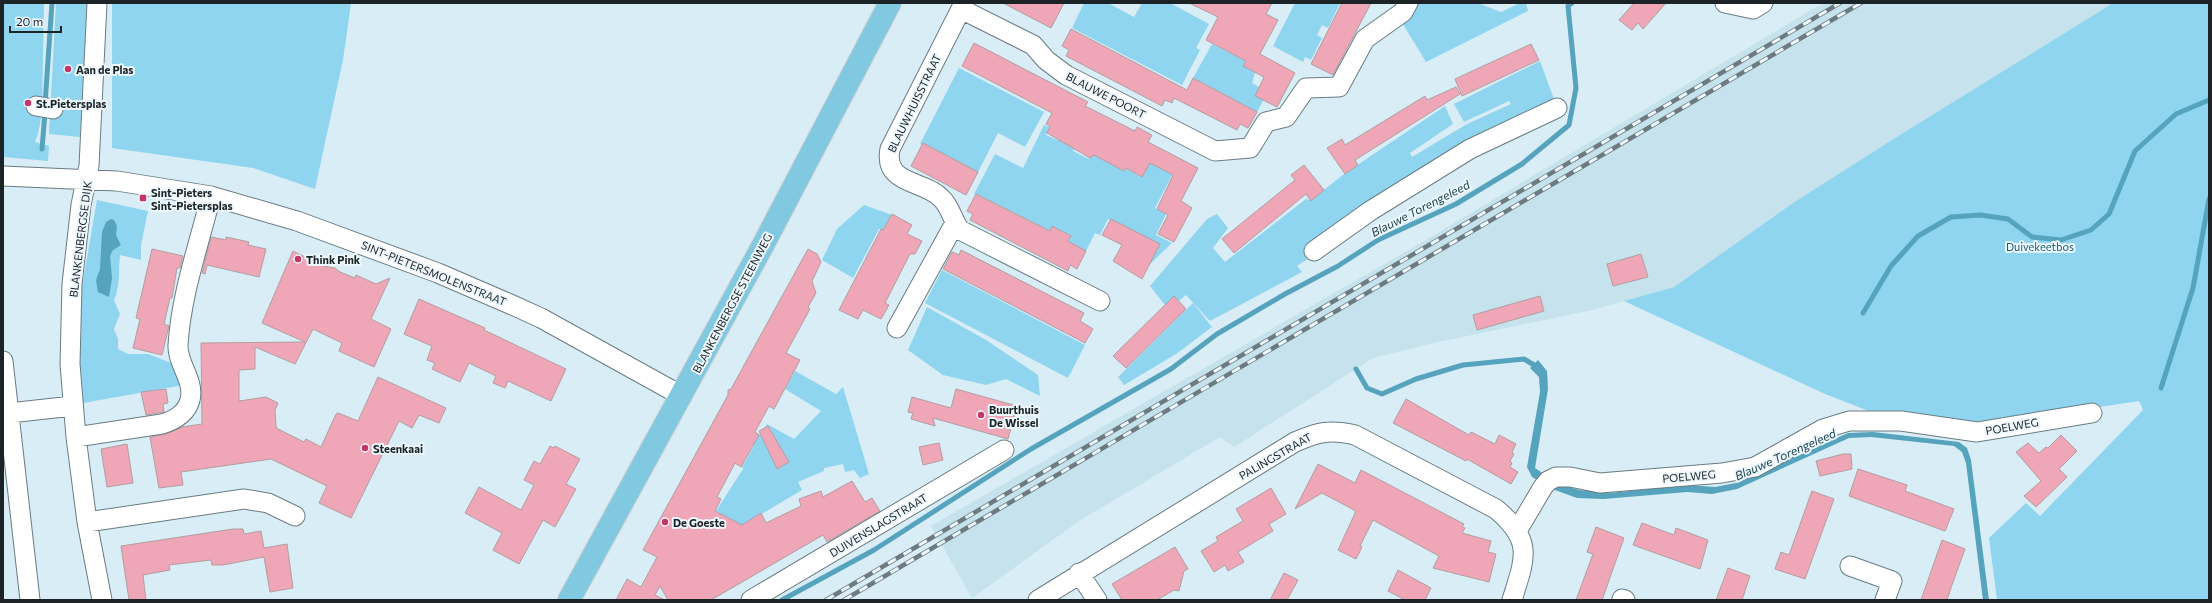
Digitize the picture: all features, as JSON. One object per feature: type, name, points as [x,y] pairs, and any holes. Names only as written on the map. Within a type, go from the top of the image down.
[{"type":"main road","name":"BLANKENBERGSE STEENWEG","points":[[569,600],[682,396],[890,3]]},
{"type":"street","name":"BLANKENBERGSE DIJK","points":[[97,3],[93,112],[87,181],[81,205],[72,284],[70,364],[76,437],[87,522],[102,600]]},
{"type":"street","name":"BLAUWE POORT","points":[[962,6],[1033,45],[1046,60],[1066,75],[1214,152],[1250,148],[1266,122],[1286,117],[1306,88],[1339,87],[1365,39],[1403,12],[1408,3]]},
{"type":"street","points":[[1725,3],[1753,9],[1763,3]]},
{"type":"street","name":"BLAUWHUISSTRAAT","points":[[962,6],[890,149],[888,158],[890,166],[896,174],[941,196],[960,230],[1100,301]]},
{"type":"street","points":[[1314,251],[1370,211],[1470,149],[1557,108]]},
{"type":"street","name":"SINT-PIETERSMOLENSTRAAT","points":[[3,176],[87,181],[116,181],[211,196],[297,221],[438,273],[541,318],[682,396]]},
{"type":"street","points":[[76,437],[174,421],[186,409],[190,400],[189,381],[182,366],[178,344],[182,310],[211,196]]},
{"type":"street","points":[[897,328],[955,223]]},
{"type":"street","points":[[3,361],[30,600]]},
{"type":"street","points":[[9,413],[73,406]]},
{"type":"street","name":"POELWEG","points":[[1517,531],[1543,487],[1548,481],[1556,477],[1570,477],[1600,483],[1722,473],[1755,467],[1823,429],[1849,421],[1901,421],[1977,432],[2092,413]]},
{"type":"street","name":"PALINGSTRAAT","points":[[1038,600],[1079,573],[1295,442],[1317,432],[1339,431],[1355,435],[1496,509],[1509,520],[1517,531]]},
{"type":"street","name":"DUIVENSLAGSTRAAT","points":[[751,600],[1004,450]]},
{"type":"street","points":[[87,522],[244,500],[268,503],[295,516]]},
{"type":"street","points":[[1512,600],[1523,564],[1524,549],[1517,531]]},
{"type":"street","points":[[1850,566],[1892,581],[1885,600]]},
{"type":"street","points":[[1079,573],[1097,600]]},
{"type":"shaded area","points":[[1823,3],[2113,3],[1793,203],[1674,287],[1592,310],[1438,342],[1373,358],[1234,447],[1220,437],[1079,521],[972,598],[931,526],[1419,244]]},
{"type":"shaded area","points":[[111,219],[114,220],[117,226],[116,235],[121,245],[113,250],[110,256],[112,278],[109,297],[98,292],[96,280],[100,269],[102,232],[106,222]]},
{"type":"shaded area","points":[[1538,360],[1547,371],[1548,389],[1535,468],[1559,484],[1579,490],[1609,493],[1688,485],[1715,487],[1736,483],[1848,433],[1873,432],[1959,442],[1967,448],[1971,460],[1989,600],[1983,600],[1966,463],[1962,452],[1954,446],[1871,437],[1849,438],[1737,489],[1712,494],[1687,492],[1604,499],[1577,498],[1555,490],[1532,477],[1527,467],[1540,392],[1539,377],[1530,368]]},
{"type":"green space","points":[[3,3],[44,3],[42,113],[35,142],[49,146],[48,161],[3,157]]},
{"type":"green space","name":"Aan de Plas","points":[[56,3],[88,3],[80,137],[49,134]]},
{"type":"green space","points":[[112,3],[351,3],[343,60],[315,189],[253,168],[112,148]]},
{"type":"green space","points":[[1084,3],[1108,3],[1134,17],[1142,3],[1170,3],[1209,24],[1196,48],[1200,50],[1182,85],[1072,28]]},
{"type":"green space","points":[[1295,3],[1340,3],[1328,28],[1322,25],[1317,35],[1322,38],[1311,60],[1305,57],[1303,62],[1273,46]]},
{"type":"green space","points":[[1414,3],[1478,3],[1501,12],[1520,3],[1526,3],[1528,11],[1426,62],[1401,21]]},
{"type":"green space","name":"Duivekeetbos","points":[[2113,3],[2209,3],[2209,600],[1997,600],[1989,538],[2026,503],[2040,516],[2143,410],[2139,401],[1956,429],[1879,415],[1825,394],[1624,301],[1674,287],[1793,203]]},
{"type":"green space","points":[[1212,44],[1246,61],[1244,66],[1255,73],[1252,83],[1268,92],[1257,112],[1193,78]]},
{"type":"green space","points":[[1540,61],[1558,110],[1472,152],[1297,266],[1302,272],[1210,321],[1186,295],[1179,301],[1174,296],[1165,305],[1150,286],[1207,219],[1217,214],[1228,228],[1213,248],[1225,262],[1306,199],[1311,200],[1344,174],[1445,106],[1453,124],[1410,153],[1412,157],[1467,124],[1511,104],[1509,101],[1464,122],[1454,104]]},
{"type":"green space","points":[[959,68],[1044,112],[1025,147],[998,133],[977,174],[920,144]]},
{"type":"green space","points":[[1044,125],[1049,127],[1046,135],[1057,140],[1060,136],[1076,144],[1073,151],[1089,159],[1092,153],[1123,171],[1125,168],[1141,177],[1151,157],[1161,169],[1172,175],[1155,208],[1166,214],[1156,235],[1172,243],[1149,265],[1145,238],[1108,219],[1100,235],[1095,233],[1085,253],[1068,244],[1070,238],[1051,228],[1049,232],[974,194],[995,154],[1023,168]]},
{"type":"green space","points":[[97,200],[148,211],[141,245],[141,260],[120,255],[118,283],[114,300],[120,314],[114,329],[118,339],[118,349],[128,354],[148,354],[174,364],[184,385],[83,403],[80,369],[80,298]]},
{"type":"green space","points":[[864,205],[892,215],[883,231],[879,229],[853,278],[822,260],[837,229]]},
{"type":"green space","points":[[942,270],[1085,345],[1068,378],[925,303]]},
{"type":"green space","points":[[1193,303],[1212,327],[1176,354],[1124,385],[1118,377]]},
{"type":"green space","points":[[927,307],[986,340],[1038,375],[1040,396],[1006,379],[986,385],[943,375],[908,350]]},
{"type":"green space","points":[[795,371],[836,394],[843,387],[869,474],[860,478],[854,470],[845,472],[843,464],[824,468],[824,471],[798,482],[802,490],[743,525],[745,529],[716,511],[743,469],[742,467],[754,446],[751,443],[757,433],[761,435],[767,424],[794,439],[821,411],[785,389]]},
{"type":"building","points":[[1003,3],[1064,3],[1051,28]]},
{"type":"building","points":[[1189,3],[1272,3],[1266,14],[1278,20],[1260,54],[1295,73],[1277,107],[1255,96],[1264,77],[1243,66],[1246,61],[1206,40],[1218,17]]},
{"type":"building","points":[[1342,3],[1371,3],[1333,75],[1311,64]]},
{"type":"building","points":[[1634,3],[1666,3],[1643,29],[1638,23],[1632,30],[1619,20]]},
{"type":"building","points":[[1071,29],[1187,90],[1193,78],[1257,112],[1248,128],[1240,124],[1237,130],[1174,98],[1172,103],[1165,100],[1162,106],[1066,56],[1069,50],[1062,46]]},
{"type":"building","points":[[974,43],[1088,102],[1085,106],[1135,131],[1137,127],[1152,135],[1148,142],[1198,168],[1181,201],[1192,208],[1174,242],[1158,234],[1168,215],[1157,209],[1173,175],[1150,163],[1142,177],[1126,168],[1124,171],[1094,155],[1090,158],[1047,133],[1050,126],[1046,124],[1052,113],[962,66]]},
{"type":"building","points":[[1531,44],[1539,60],[1462,96],[1455,79]]},
{"type":"building","points":[[1456,87],[1460,94],[1355,160],[1358,165],[1345,174],[1327,148],[1342,139],[1345,145],[1425,96],[1427,100]]},
{"type":"building","points":[[923,143],[978,172],[966,195],[911,166]]},
{"type":"building","points":[[1304,165],[1324,190],[1311,201],[1306,194],[1234,253],[1222,239],[1295,180],[1291,175]]},
{"type":"building","points":[[976,194],[1050,231],[1052,226],[1071,236],[1068,241],[1086,251],[1077,269],[1070,265],[1068,271],[970,220],[973,214],[967,211]]},
{"type":"building","points":[[892,214],[912,225],[907,234],[922,241],[915,254],[910,254],[885,303],[889,305],[881,319],[863,310],[858,319],[839,310],[881,229],[883,230]]},
{"type":"building","points":[[1111,219],[1160,244],[1142,279],[1113,261],[1122,245],[1102,235]]},
{"type":"building","points":[[211,237],[226,240],[226,237],[249,242],[248,245],[266,249],[259,277],[207,265],[205,274],[202,273]]},
{"type":"building","points":[[152,249],[183,256],[180,268],[177,268],[172,298],[170,298],[164,324],[169,326],[162,355],[133,348],[140,319],[136,318]]},
{"type":"building","points":[[808,249],[817,254],[821,262],[812,281],[816,293],[808,307],[810,309],[786,353],[800,360],[774,409],[769,406],[755,432],[759,435],[741,467],[735,463],[717,497],[721,499],[715,511],[742,525],[761,513],[766,523],[801,506],[799,499],[821,491],[823,497],[852,481],[865,502],[872,498],[880,511],[827,542],[823,535],[711,600],[668,600],[660,586],[655,595],[665,600],[616,600],[627,579],[641,587],[657,557],[643,550],[728,395],[728,390],[731,389]]},
{"type":"building","points":[[961,250],[1084,313],[1080,321],[1093,329],[1085,343],[943,269],[952,252],[959,255]]},
{"type":"building","points":[[293,251],[323,266],[335,268],[340,272],[355,278],[356,275],[376,284],[390,278],[371,319],[391,329],[374,367],[339,351],[342,343],[313,329],[295,364],[255,347],[255,369],[239,370],[239,401],[266,397],[278,403],[275,410],[276,427],[304,442],[306,439],[321,447],[336,414],[338,413],[358,421],[378,377],[446,408],[439,423],[419,415],[412,428],[399,421],[351,518],[319,503],[327,486],[271,459],[181,472],[183,485],[159,488],[150,437],[166,434],[182,427],[202,424],[201,343],[305,342],[262,323]]},
{"type":"building","points":[[1641,254],[1648,277],[1613,286],[1607,264]]},
{"type":"building","points":[[1174,296],[1186,309],[1126,368],[1113,356]]},
{"type":"building","points":[[1540,296],[1544,311],[1477,330],[1473,315]]},
{"type":"building","points":[[419,299],[485,328],[484,330],[566,369],[551,401],[508,381],[505,388],[493,383],[496,376],[469,363],[460,382],[432,369],[435,363],[427,360],[432,346],[404,334]]},
{"type":"building","points":[[166,389],[168,403],[163,404],[164,412],[146,415],[141,392]]},
{"type":"building","name":"Buurthuis De Wissel","points":[[956,389],[1017,406],[1008,439],[933,418],[935,426],[911,419],[913,413],[908,412],[912,397],[951,408]]},
{"type":"building","points":[[1406,399],[1469,435],[1471,432],[1495,444],[1499,435],[1516,444],[1512,452],[1514,454],[1510,461],[1512,463],[1510,467],[1518,472],[1511,484],[1467,459],[1466,461],[1393,423]]},
{"type":"building","points":[[768,426],[789,462],[777,469],[759,431]]},
{"type":"building","points":[[2061,435],[2077,451],[2059,469],[2067,477],[2036,507],[2024,496],[2041,481],[2016,452],[2028,443],[2039,453],[2046,447],[2048,448]]},
{"type":"building","points":[[939,443],[943,460],[923,465],[919,447]]},
{"type":"building","points":[[127,444],[133,483],[107,487],[101,449]]},
{"type":"building","points":[[550,446],[554,448],[555,446],[580,459],[566,484],[576,489],[555,527],[543,520],[519,564],[493,550],[502,533],[465,513],[479,487],[521,510],[534,485],[524,480],[534,461],[540,464]]},
{"type":"building","points":[[1843,454],[1851,454],[1852,469],[1820,476],[1816,461]]},
{"type":"building","points":[[1318,464],[1355,483],[1361,470],[1464,524],[1462,527],[1465,528],[1462,533],[1491,541],[1488,552],[1496,554],[1489,582],[1433,568],[1439,556],[1373,520],[1360,546],[1362,547],[1356,559],[1338,550],[1356,511],[1322,493],[1295,509]]},
{"type":"building","points":[[1858,469],[1907,485],[1905,491],[1954,509],[1945,531],[1849,496]]},
{"type":"building","points":[[1271,488],[1286,514],[1269,524],[1273,531],[1238,552],[1244,562],[1228,571],[1225,565],[1214,572],[1201,551],[1218,541],[1216,537],[1243,521],[1236,509]]},
{"type":"building","points":[[1812,491],[1834,499],[1805,579],[1775,569],[1781,552],[1789,555]]},
{"type":"building","points":[[1642,523],[1674,535],[1676,528],[1708,540],[1700,569],[1633,545]]},
{"type":"building","points":[[1596,527],[1624,538],[1602,600],[1576,600],[1593,554],[1587,552]]},
{"type":"building","points":[[233,529],[243,529],[244,534],[261,531],[264,548],[287,544],[293,588],[270,592],[264,557],[223,565],[212,565],[211,560],[169,565],[170,570],[143,575],[146,600],[129,600],[121,546]]},
{"type":"building","points":[[1942,540],[1965,549],[1947,600],[1921,600]]},
{"type":"building","points":[[1175,547],[1188,569],[1184,571],[1179,591],[1174,590],[1157,600],[1122,600],[1112,584]]},
{"type":"building","points":[[1728,568],[1750,576],[1742,600],[1716,600]]},
{"type":"building","points":[[1398,570],[1431,588],[1425,600],[1405,600],[1388,591]]},
{"type":"building","points":[[1284,573],[1298,580],[1287,600],[1270,600]]},
{"type":"waterway","points":[[45,104],[52,3]]},
{"type":"waterway","points":[[782,600],[874,550],[1031,449],[1171,369],[1217,334],[1285,294],[1338,266],[1378,240],[1456,204],[1522,164],[1569,125],[1576,88],[1568,6],[1572,3]]},
{"type":"waterway","points":[[1863,313],[1891,266],[1918,236],[1951,217],[1980,215],[2008,219],[2032,237],[2061,240],[2091,230],[2109,214],[2135,151],[2176,114],[2209,100]]},
{"type":"waterway","points":[[42,149],[45,112]]},
{"type":"waterway","points":[[2161,388],[2193,288],[2209,199]]},
{"type":"waterway","name":"Blauwe Torengeleed","points":[[1356,369],[1367,388],[1382,394],[1416,379],[1463,365],[1524,359],[1539,368]]},
{"type":"railway","points":[[826,600],[1840,3]]},
{"type":"railway","points":[[844,600],[1861,3]]},
{"type":"place","name":"Aan de Plas","points":[[68,69]]},
{"type":"place","name":"St.Pietersplas","points":[[28,103]]},
{"type":"place","name":"Sint-Pieters Sint-Pietersplas","points":[[143,198]]},
{"type":"place","name":"Think Pink","points":[[298,259]]},
{"type":"place","name":"Buurthuis De Wissel","points":[[981,415]]},
{"type":"place","name":"Steenkaai","points":[[365,448]]},
{"type":"place","name":"De Goeste","points":[[665,522]]}]
